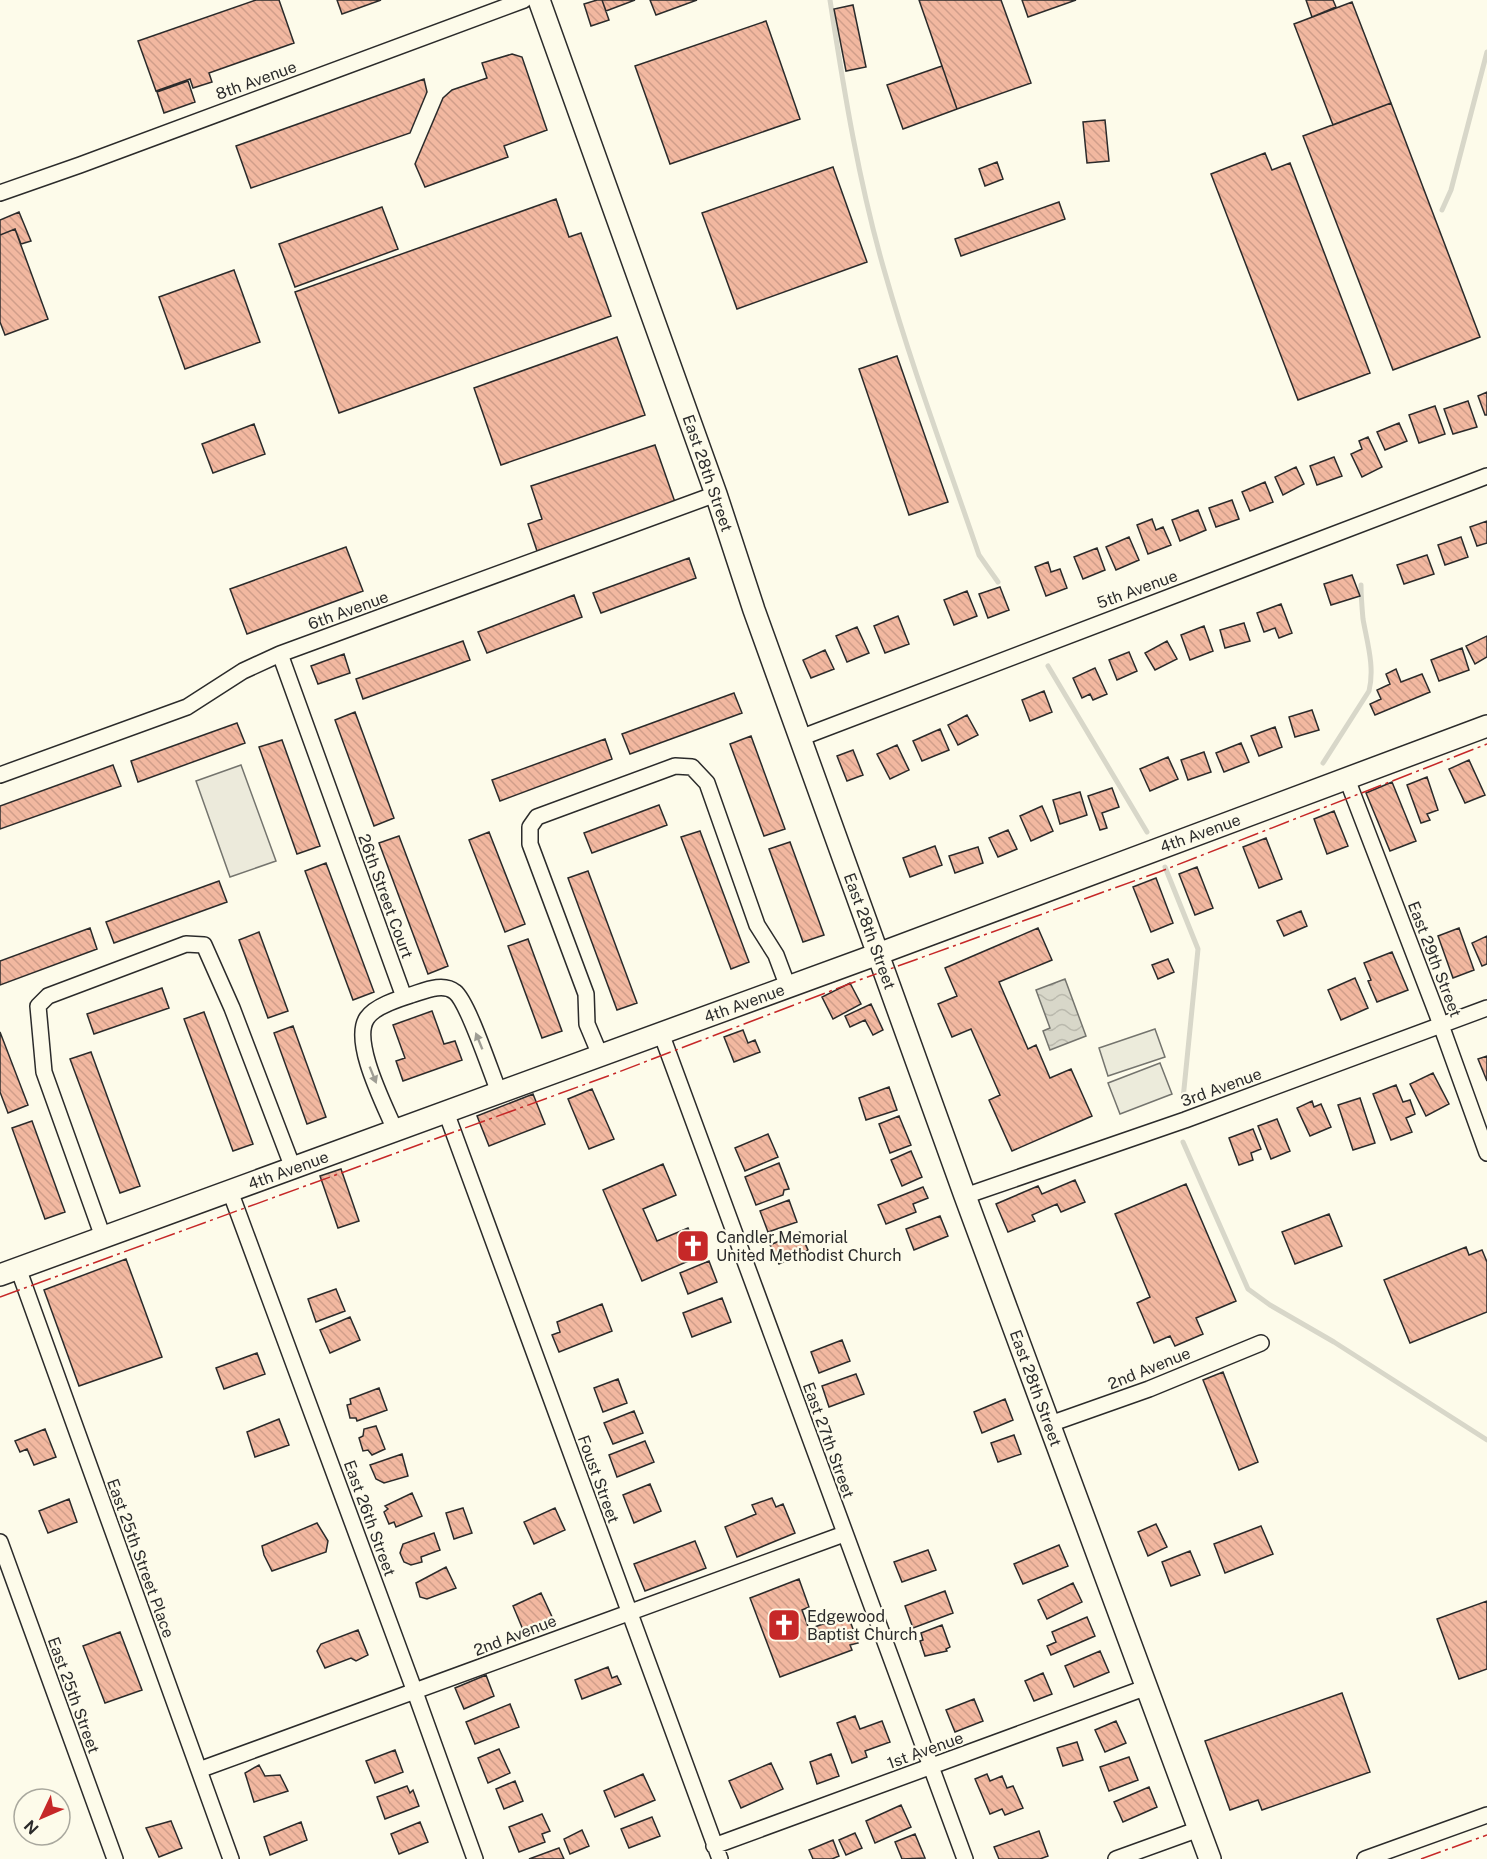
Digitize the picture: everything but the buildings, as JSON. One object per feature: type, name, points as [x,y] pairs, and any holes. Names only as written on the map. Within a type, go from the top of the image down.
[{"type":"street","name":"8th Avenue","points":[[0,193],[524,0]]},
{"type":"street","name":"East 28th Street","points":[[540,0],[716,494],[800,738],[965,1196],[1210,1859]]},
{"type":"street","name":"5th Avenue","points":[[800,738],[1487,476]]},
{"type":"street","name":"6th Avenue","points":[[0,774],[187,707],[243,671],[280,654],[716,494]]},
{"type":"street","name":"26th Street Court","points":[[280,654],[404,997]]},
{"type":"street","name":"4th Avenue","points":[[9,1272],[878,954],[1487,726]]},
{"type":"street","points":[[600,1055],[587,1024],[586,994],[530,844],[530,827],[537,818],[675,766],[692,767],[707,783],[757,926],[776,955],[788,987]]},
{"type":"street","name":"East 29th Street","points":[[1347,778],[1487,1153]]},
{"type":"street","points":[[103,1237],[44,1072],[38,1006],[48,996],[186,944],[204,945],[232,1008],[293,1168]]},
{"type":"street","points":[[395,1130],[364,1051],[362,1033],[366,1018],[376,1010],[404,997],[441,987],[454,991],[465,1005],[499,1092]]},
{"type":"street","name":"3rd Avenue","points":[[965,1196],[1185,1120],[1487,1008]]},
{"type":"street","name":"East 27th Street","points":[[661,1033],[965,1859]]},
{"type":"street","name":"Foust Street","points":[[446,1112],[717,1852]]},
{"type":"street","name":"East 26th Street","points":[[230,1191],[475,1859]]},
{"type":"street","name":"East 25th Street Place","points":[[9,1272],[231,1859]]},
{"type":"street","name":"2nd Avenue","points":[[1050,1424],[1149,1389],[1261,1343]]},
{"type":"street","name":"2nd Avenue","points":[[199,1770],[844,1534]]},
{"type":"street","name":"East 25th Street","points":[[0,1542],[115,1859]]},
{"type":"street","name":"1st Avenue","points":[[717,1852],[932,1767],[1147,1687]]},
{"type":"street","points":[[1365,1859],[1487,1815]]},
{"type":"street","points":[[1116,1859],[1198,1829]]},
{"type":"shaded area","points":[[241,765],[276,861],[230,877],[196,781]]},
{"type":"shaded area","points":[[1155,1029],[1165,1057],[1108,1076],[1099,1048]]},
{"type":"shaded area","points":[[1160,1063],[1172,1094],[1120,1114],[1108,1083]]},
{"type":"water","points":[[1065,979],[1086,1036],[1050,1050],[1043,1031],[1050,1028],[1036,990]]},
{"type":"waterway","points":[[830,0],[860,172],[895,309],[979,555],[998,582]]},
{"type":"waterway","points":[[1442,210],[1451,190],[1487,52]]},
{"type":"waterway","points":[[1323,763],[1369,691],[1371,682],[1371,664],[1363,619],[1361,585]]},
{"type":"waterway","points":[[1048,666],[1147,832]]},
{"type":"waterway","points":[[1165,867],[1198,949],[1183,1099]]},
{"type":"waterway","points":[[1183,1142],[1248,1289],[1487,1440]]},
{"type":"power","points":[[0,1297],[608,1076],[862,979],[1159,872],[1487,744]]},
{"type":"power","points":[[1421,1859],[1487,1835]]},
{"type":"place","name":"Candler Memorial United Methodist Church","points":[[693,1246]]},
{"type":"place","name":"Edgewood Baptist Church","points":[[784,1625]]}]
